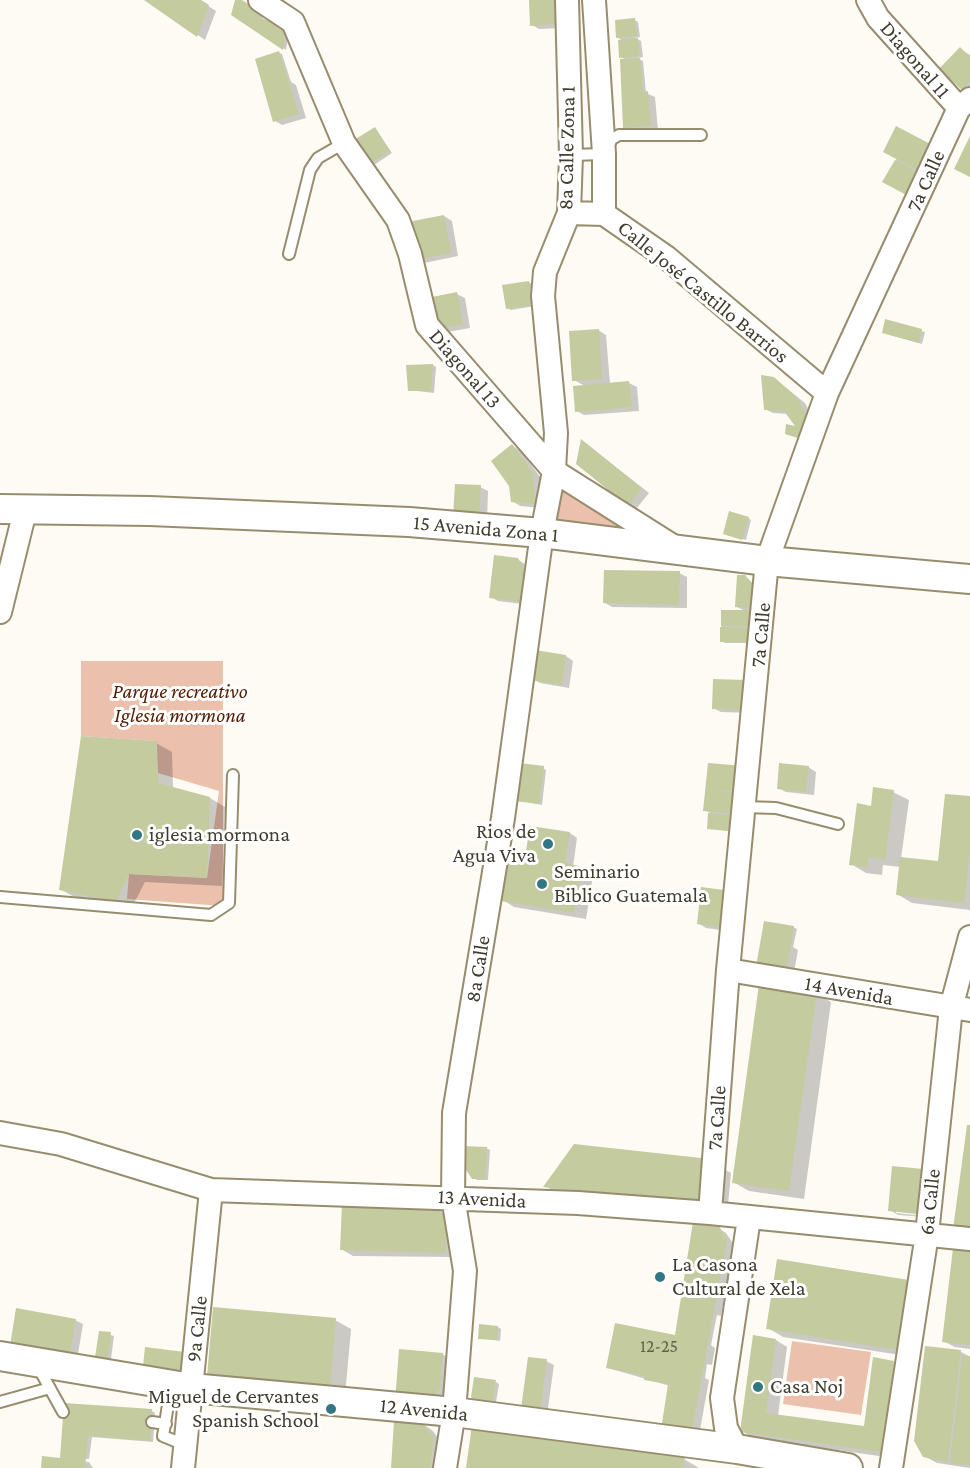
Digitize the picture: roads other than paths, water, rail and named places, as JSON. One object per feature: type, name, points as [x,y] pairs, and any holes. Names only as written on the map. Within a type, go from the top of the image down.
[{"type":"street","name":"Diagonal 13","points":[[260,0],[294,22],[344,143],[398,220],[410,254],[427,325],[554,471],[680,550]]},
{"type":"street","name":"8a Calle Zona 1","points":[[554,471],[556,433],[543,296],[545,272],[569,213],[571,155],[567,0]]},
{"type":"street","name":"8a Calle Zona 1","points":[[594,0],[604,154],[604,214]]},
{"type":"street","name":"Diagonal 11","points":[[868,0],[878,18],[966,105]]},
{"type":"street","name":"7a Calle","points":[[710,1213],[728,970],[767,561],[827,393],[966,105]]},
{"type":"street","name":"Calle José Castillo Barrios","points":[[569,213],[604,214],[666,257],[827,393]]},
{"type":"street","name":"8a Calle","points":[[445,1468],[454,1412],[465,1271],[453,1197],[454,1113],[503,818],[542,532],[554,471]]},
{"type":"street","name":"15 Avenida Zona 1","points":[[12,510],[150,511],[363,520],[542,532],[767,561],[970,579]]},
{"type":"street","points":[[0,612],[12,510]]},
{"type":"street","name":"6a Calle","points":[[891,1468],[961,1009],[970,936]]},
{"type":"street","name":"14 Avenida","points":[[728,970],[961,1009]]},
{"type":"street","name":"13 Avenida","points":[[0,1133],[61,1144],[211,1190],[453,1197],[710,1213],[970,1239]]},
{"type":"street","name":"9a Calle","points":[[183,1468],[185,1445],[181,1386],[211,1190]]},
{"type":"street","points":[[734,1459],[726,1428],[722,1398],[749,1218]]},
{"type":"street","name":"12 Avenida","points":[[0,1356],[181,1386],[454,1412],[734,1459],[848,1468]]},
{"type":"lane","points":[[571,155],[604,154],[612,139],[619,135],[701,135]]},
{"type":"lane","points":[[290,254],[310,170],[318,158],[344,143]]},
{"type":"lane","points":[[0,897],[212,915],[228,903],[233,775]]},
{"type":"lane","points":[[744,807],[776,808],[838,824]]},
{"type":"lane","points":[[36,1362],[63,1412]]},
{"type":"lane","points":[[181,1386],[165,1424],[164,1436],[166,1439],[185,1445]]},
{"type":"lane","points":[[0,1402],[50,1388]]},
{"type":"lane","points":[[152,1422],[165,1424]]},
{"type":"place","name":"iglesia mormona","points":[[137,835]]},
{"type":"place","name":"Rios de Agua Viva","points":[[548,844]]},
{"type":"place","name":"Seminario Biblico Guatemala","points":[[542,884]]},
{"type":"place","name":"La Casona Cultural de Xela","points":[[660,1277]]},
{"type":"place","name":"Casa Noj","points":[[758,1387]]},
{"type":"place","name":"Miguel de Cervantes Spanish School","points":[[331,1409]]},
{"type":"park label","name":"Parque recreativo Iglesia mormona","points":[[180,704]]}]
